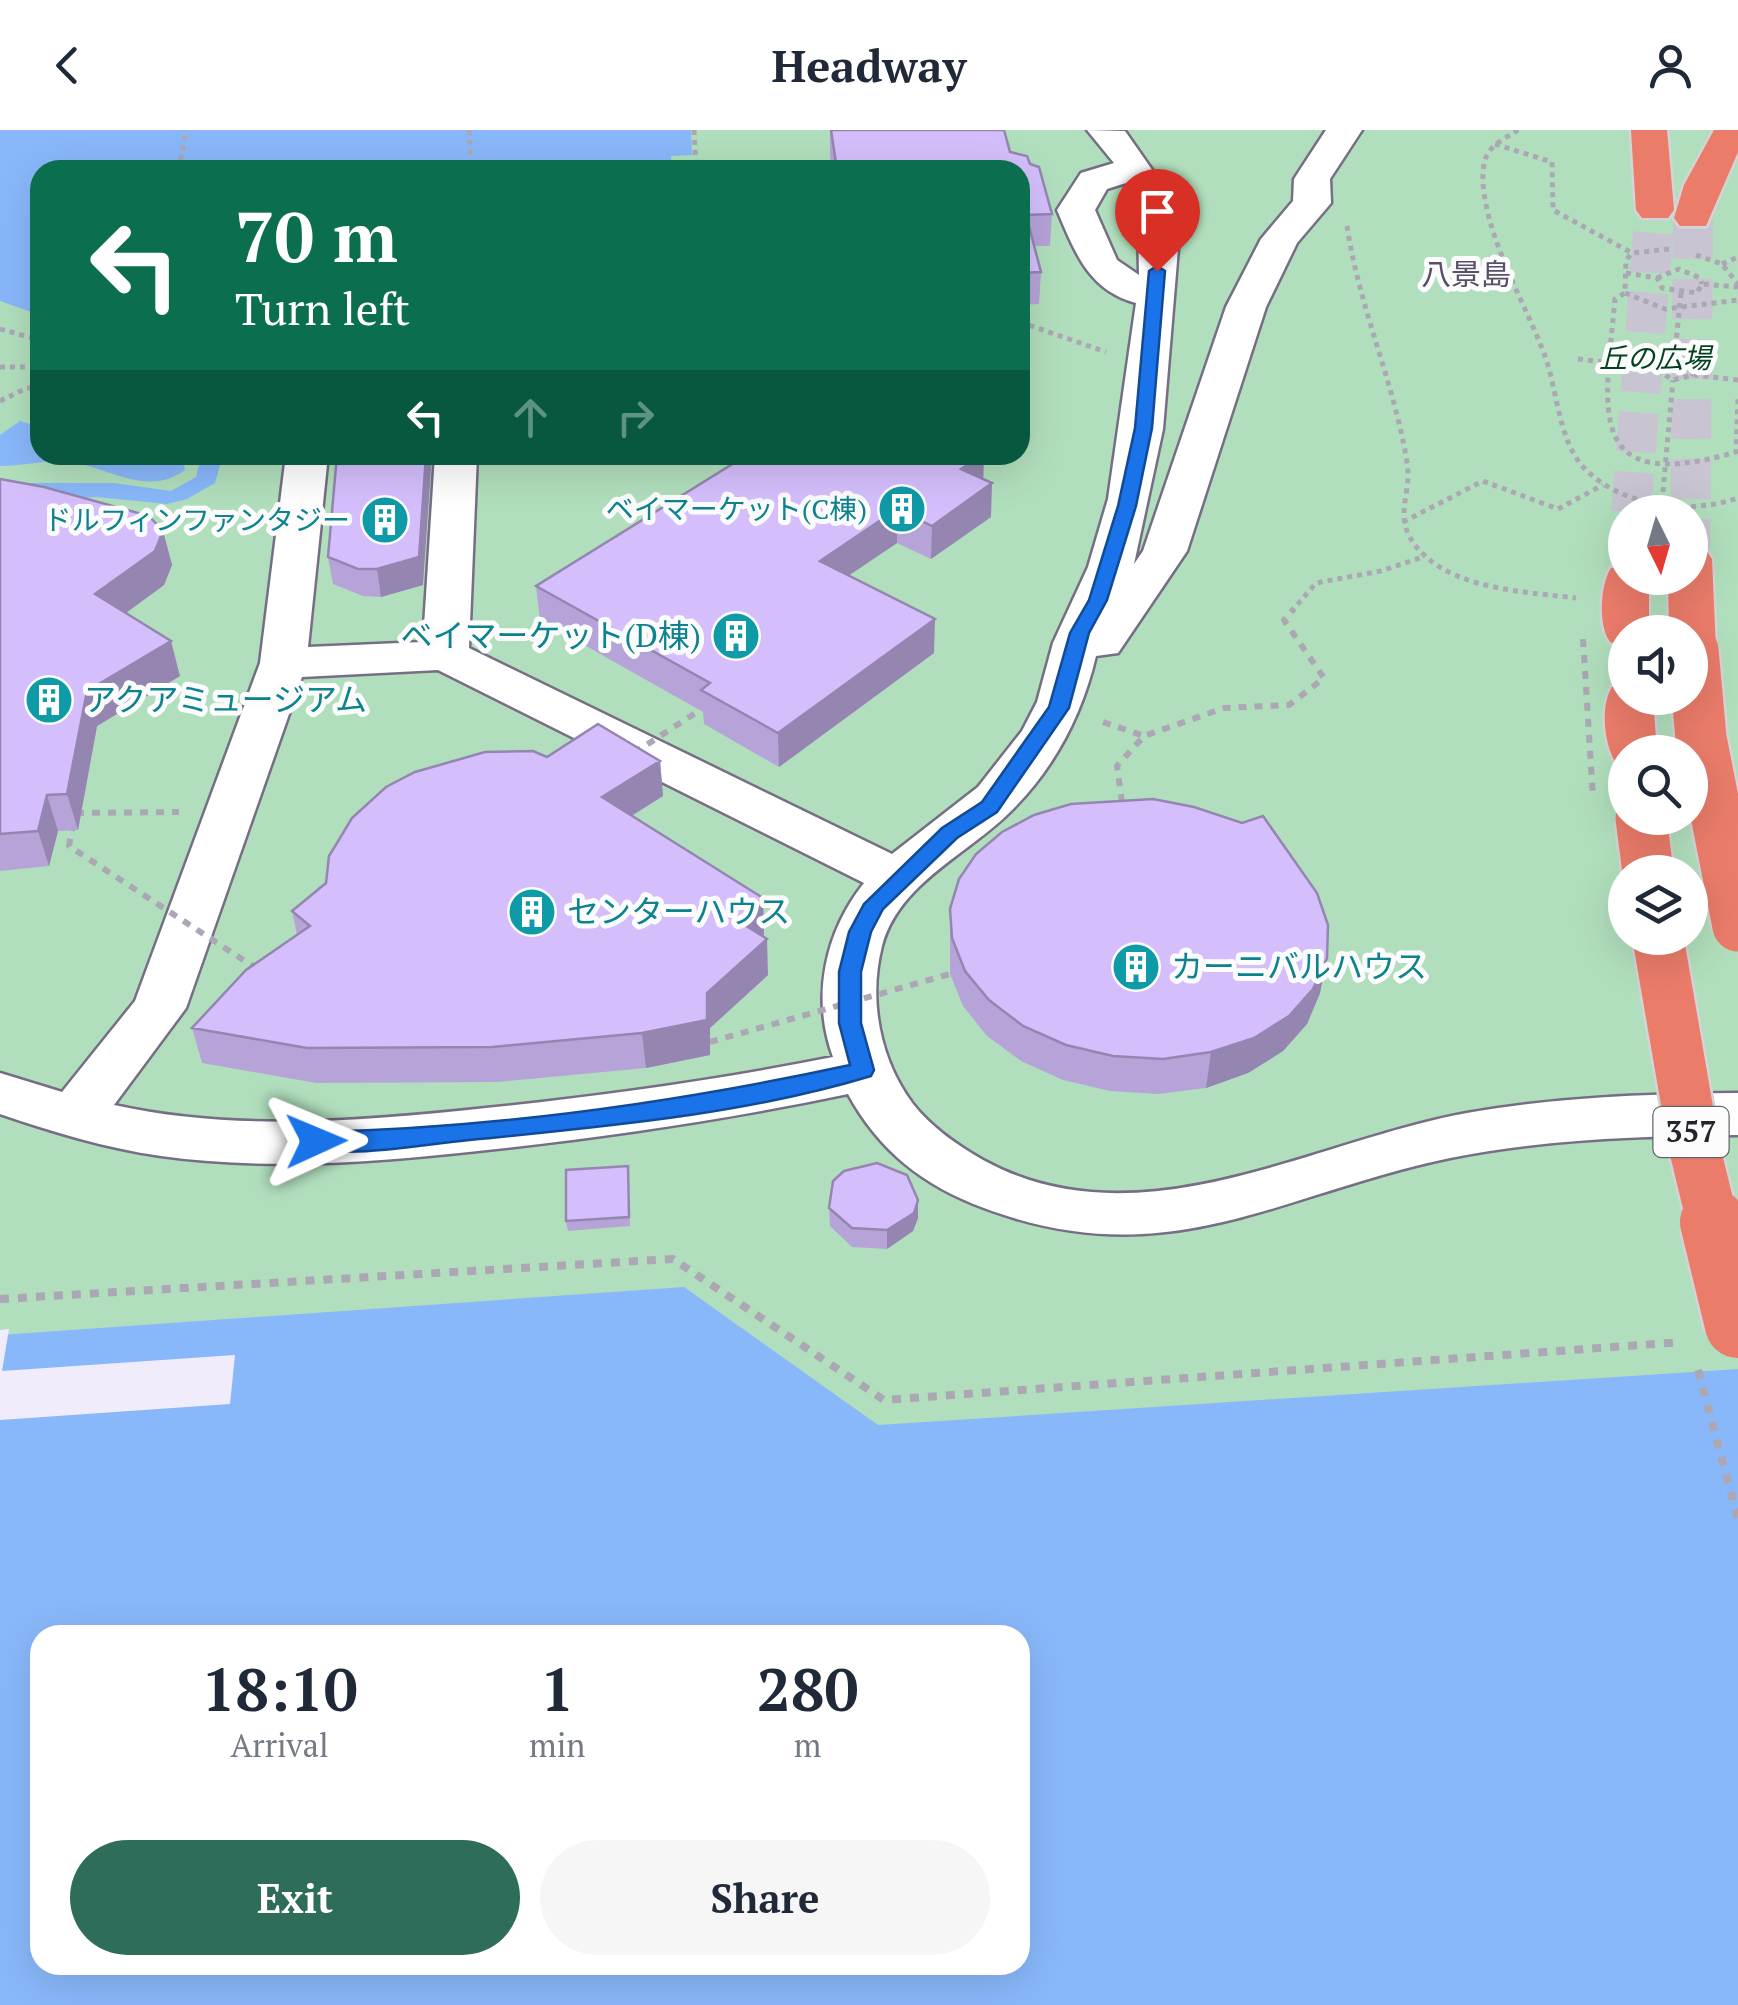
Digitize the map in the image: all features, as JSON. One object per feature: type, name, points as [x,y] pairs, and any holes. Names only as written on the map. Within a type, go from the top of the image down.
[{"type":"highway","points":[[1649,130],[1654,210]]},
{"type":"highway","points":[[1693,218],[1702,186],[1732,130]]},
{"type":"highway","points":[[1597,632],[1618,595]]},
{"type":"highway","points":[[1691,595],[1701,738],[1738,926]]},
{"type":"highway","name":"357","points":[[1661,955],[1694,1146],[1718,1333]]},
{"type":"street","points":[[1059,708],[1080,633],[1098,600],[1127,506],[1151,363],[1157,296],[1154,204],[1136,168],[1105,130]]},
{"type":"street","points":[[1344,130],[1312,179],[1312,203],[1280,239],[1246,307],[1165,551],[990,807],[949,833],[897,878],[875,904],[860,932],[850,972],[850,1023],[863,1070],[886,1116],[932,1160],[994,1190],[1032,1202],[1114,1216],[1178,1212],[1252,1197],[1380,1154],[1515,1126],[1605,1116],[1738,1114]]},
{"type":"street","points":[[1136,168],[1094,181],[1076,210],[1100,266],[1134,290],[1157,296]]},
{"type":"street","points":[[73,1118],[159,1008],[230,812],[283,663],[306,465]]},
{"type":"street","points":[[444,655],[455,465]]},
{"type":"street","points":[[283,663],[444,655],[897,878]]},
{"type":"street","points":[[0,1093],[73,1118],[164,1136],[276,1142],[396,1139],[627,1115],[732,1099],[863,1070]]},
{"type":"path","points":[[181,160],[186,130]]},
{"type":"path","points":[[469,130],[470,160]]},
{"type":"path","points":[[694,130],[696,160]]},
{"type":"path","points":[[1518,130],[1495,144],[1484,158],[1488,216],[1552,377],[1571,448],[1583,468],[1603,485],[1638,495]]},
{"type":"path","points":[[1495,144],[1552,162],[1553,210],[1632,253],[1680,249],[1722,264],[1738,285]]},
{"type":"path","points":[[1312,203],[1347,212],[1346,241],[1408,466],[1398,497],[1403,522],[1423,556],[1467,580],[1582,598],[1582,612]]},
{"type":"path","points":[[1625,294],[1626,260],[1632,253]]},
{"type":"path","points":[[1722,264],[1738,257]]},
{"type":"path","points":[[1679,269],[1680,259]]},
{"type":"path","points":[[1626,273],[1657,278],[1679,269],[1700,278],[1702,284],[1697,293],[1681,293],[1662,288],[1657,278]]},
{"type":"path","points":[[1702,284],[1738,285]]},
{"type":"path","points":[[1674,362],[1681,293]]},
{"type":"path","points":[[1738,300],[1677,309],[1646,305],[1625,294],[1614,298],[1609,430],[1624,451],[1668,465],[1700,464],[1736,452],[1738,398]]},
{"type":"path","points":[[1030,325],[1151,363]]},
{"type":"path","points":[[0,329],[30,337]]},
{"type":"path","points":[[1578,359],[1654,368],[1674,362],[1694,374],[1738,380]]},
{"type":"path","points":[[0,367],[30,367]]},
{"type":"path","points":[[1654,368],[1673,380],[1694,374]]},
{"type":"path","points":[[1663,495],[1673,380]]},
{"type":"path","points":[[0,401],[30,389]]},
{"type":"path","points":[[1403,522],[1483,481],[1558,509],[1603,485]]},
{"type":"path","points":[[1708,503],[1738,498]]},
{"type":"path","points":[[1122,802],[1117,766],[1144,736],[1224,708],[1289,705],[1324,678],[1284,620],[1316,583],[1381,571],[1423,556]]},
{"type":"path","points":[[627,757],[700,710]]},
{"type":"path","points":[[1104,803],[1138,806]]},
{"type":"path","points":[[230,812],[61,816],[75,817],[69,846],[266,975]]},
{"type":"path","points":[[710,1042],[950,974]]},
{"type":"path","points":[[0,1299],[672,1260],[884,1400],[1718,1333]]},
{"type":"green space","name":"丘の広場","points":[[0,130],[1738,130],[1738,1400],[826,1461],[0,1384]]},
{"type":"water","points":[[0,130],[691,130],[692,155],[671,156],[671,160],[30,160],[30,312],[0,301]]},
{"type":"water","points":[[20,421],[30,424],[30,463],[0,466],[0,435]]},
{"type":"water","points":[[82,465],[184,465],[185,470],[171,478],[130,479]]},
{"type":"water","points":[[199,465],[220,465],[215,483],[187,499],[167,504],[97,497],[37,500],[5,483],[114,483],[171,491],[196,477]]},
{"type":"water","points":[[684,1287],[878,1425],[1738,1369],[1738,2005],[0,2005],[0,1335]]},
{"type":"pier","points":[[9,1329],[2,1371],[235,1355],[230,1404],[0,1420],[0,1330]]},
{"type":"building","points":[[831,130],[1004,130],[1010,152],[1027,156],[1028,160],[836,160]]},
{"type":"building","points":[[1030,164],[1039,167],[1052,214],[1030,215]]},
{"type":"building","points":[[1030,230],[1041,272],[1030,273]]},
{"type":"building","name":"ドルフィンファンタジー","points":[[336,465],[425,465],[419,557],[377,569],[358,569],[328,557]]},
{"type":"building","points":[[731,465],[967,465],[961,469],[992,483],[932,526],[897,509],[820,561],[935,619],[778,733],[701,690],[710,683],[536,586]]},
{"type":"building","name":"アクアミュージアム","points":[[0,479],[149,516],[163,531],[155,551],[95,594],[171,641],[87,691],[67,794],[47,795],[38,831],[0,834]]},
{"type":"building","name":"センターハウス","points":[[598,724],[660,761],[602,797],[763,898],[737,920],[767,939],[707,993],[707,1020],[642,1033],[492,1047],[307,1048],[192,1028],[246,970],[310,926],[292,911],[326,883],[329,856],[352,818],[386,787],[415,772],[485,752],[533,751],[547,757]]},
{"type":"building","name":"カーニバルハウス","points":[[1153,799],[1242,823],[1263,816],[1317,893],[1328,925],[1327,958],[1313,989],[1289,1016],[1254,1038],[1211,1052],[1163,1059],[1113,1056],[1066,1045],[1023,1026],[989,1000],[965,971],[952,938],[950,909],[959,879],[976,854],[1002,832],[1034,815],[1071,804]]},
{"type":"building","points":[[877,1163],[907,1175],[918,1200],[914,1213],[887,1230],[852,1228],[829,1208],[833,1181],[844,1171]]},
{"type":"building","points":[[628,1166],[629,1217],[566,1221],[566,1170]]},
{"type":"tunnel","points":[[1632,495],[1655,210]]},
{"type":"tunnel","points":[[1691,495],[1693,218]]},
{"type":"place","name":"ベイマーケット(C棟)","points":[[902,509]]},
{"type":"place","name":"ドルフィンファンタジー","points":[[385,520]]},
{"type":"place","name":"ベイマーケット(D棟)","points":[[736,636]]},
{"type":"place","name":"アクアミュージアム","points":[[49,700]]},
{"type":"place","name":"センターハウス","points":[[532,912]]},
{"type":"place","name":"カーニバルハウス","points":[[1136,967]]},
{"type":"district","name":"八景島","points":[[1466,275]]},
{"type":"route","points":[[316,1141],[396,1139],[627,1115],[732,1099],[863,1070],[850,1023],[850,972],[860,932],[875,904],[897,878],[949,833],[990,807],[1059,708],[1080,633],[1098,600],[1127,506],[1143,428],[1157,271]]}]
